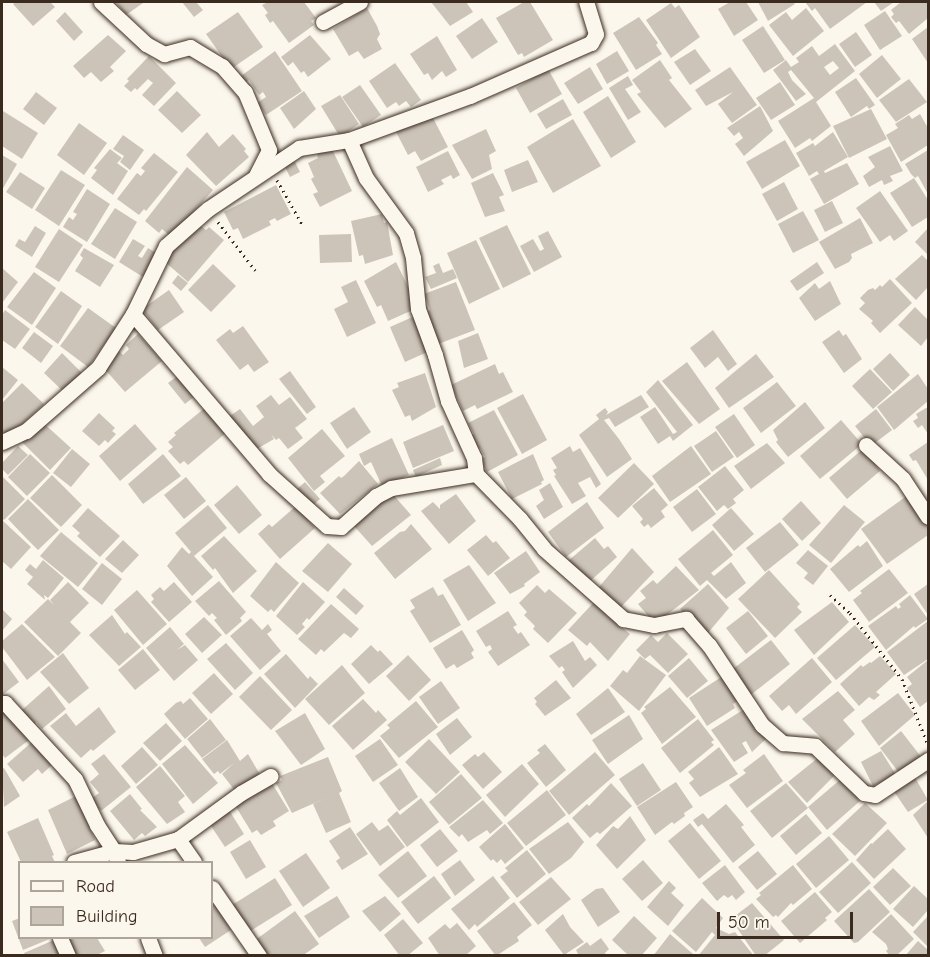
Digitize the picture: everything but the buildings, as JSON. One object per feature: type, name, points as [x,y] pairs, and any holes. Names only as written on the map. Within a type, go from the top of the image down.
[{"type":"street","points":[[101,2],[146,44],[165,54],[190,47],[222,66],[245,92],[269,150],[256,175]]},
{"type":"street","points":[[323,22],[360,2]]},
{"type":"street","points":[[2,440],[26,431],[98,368],[133,314],[166,246],[208,209],[299,148],[349,140],[470,96],[591,43],[596,34],[586,2]]},
{"type":"street","points":[[349,140],[366,178],[406,233],[413,258],[418,309],[435,355],[448,401],[474,459],[476,474],[520,519],[544,549],[623,620],[654,625],[686,619],[709,645],[762,725],[783,743],[815,746],[864,793],[875,795],[928,760]]},
{"type":"street","points":[[133,314],[269,474],[327,526],[341,527],[376,496],[391,488],[476,474]]},
{"type":"street","points":[[866,445],[903,479],[928,517]]},
{"type":"street","points":[[2,703],[5,703],[75,779],[116,857]]},
{"type":"street","points":[[82,861],[116,857],[178,839],[241,793],[271,776]]},
{"type":"street","points":[[178,839],[193,861]]},
{"type":"street","points":[[213,889],[259,956]]},
{"type":"street","points":[[60,939],[68,956]]},
{"type":"street","points":[[148,939],[155,956]]},
{"type":"path","points":[[271,167],[303,226]]},
{"type":"path","points":[[208,209],[255,270]]},
{"type":"path","points":[[830,595],[850,613],[902,679],[928,746]]}]
